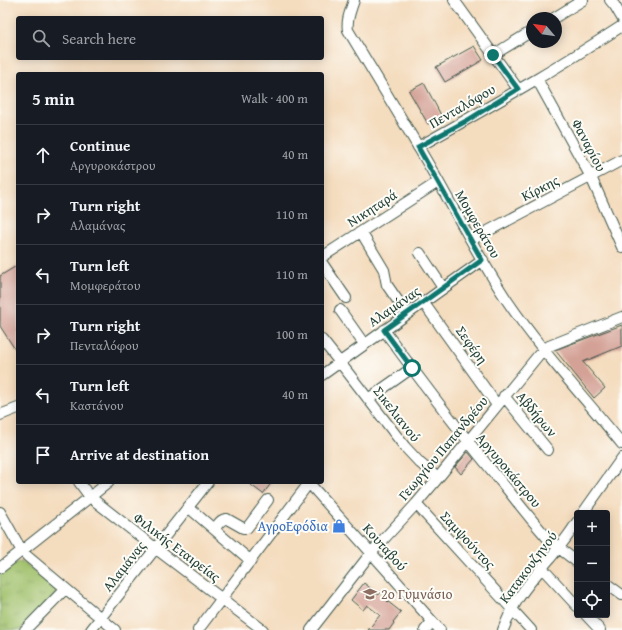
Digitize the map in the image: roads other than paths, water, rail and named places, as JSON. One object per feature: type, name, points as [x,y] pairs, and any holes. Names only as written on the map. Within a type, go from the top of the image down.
[{"type":"street","name":"Μομφεράτου","points":[[354,0],[348,19],[348,30],[418,147],[482,260],[507,301],[544,349],[622,444]]},
{"type":"street","points":[[454,0],[518,89]]},
{"type":"street","points":[[562,13],[584,0]]},
{"type":"street","points":[[610,0],[622,18]]},
{"type":"street","name":"Πενταλόφου","points":[[418,147],[468,120],[622,26]]},
{"type":"street","points":[[493,55],[526,35]]},
{"type":"street","name":"Φαναρίου","points":[[537,79],[591,177],[622,248]]},
{"type":"street","name":"Κίρκης","points":[[470,240],[622,160]]},
{"type":"street","name":"Νικηταρά","points":[[324,256],[438,182]]},
{"type":"street","points":[[361,232],[384,270],[387,285],[407,314]]},
{"type":"street","points":[[420,253],[443,288]]},
{"type":"street","name":"Αλαμάνας","points":[[324,374],[482,260]]},
{"type":"street","points":[[324,266],[346,298]]},
{"type":"street","name":"Σεφέρη","points":[[423,302],[497,405]]},
{"type":"street","points":[[340,310],[364,344]]},
{"type":"street","name":"Γεωργίου Παπανδρέου","points":[[311,630],[371,553],[416,504],[544,349],[622,317]]},
{"type":"street","name":"Αργυροκάστρου","points":[[384,330],[468,442],[543,533],[574,560]]},
{"type":"street","name":"Σικελιανού","points":[[324,342],[405,448],[438,478]]},
{"type":"street","points":[[368,399],[412,368]]},
{"type":"street","name":"Αβδήρων","points":[[504,396],[548,450]]},
{"type":"street","points":[[0,415],[16,409]]},
{"type":"street","points":[[585,510],[622,458]]},
{"type":"street","name":"Φιλικής Εταιρείας","points":[[80,484],[90,497],[263,630]]},
{"type":"street","points":[[0,568],[106,484]]},
{"type":"street","name":"Αλαμάνας","points":[[92,630],[206,484]]},
{"type":"street","points":[[198,630],[308,484]]},
{"type":"street","name":"Κουταβού","points":[[310,484],[440,630]]},
{"type":"street","points":[[214,529],[224,519],[227,519],[243,528],[247,528],[268,500]]},
{"type":"street","name":"Σαμψούντος","points":[[416,504],[532,630]]},
{"type":"street","points":[[188,507],[251,561]]},
{"type":"street","points":[[0,512],[22,551],[115,630]]},
{"type":"street","name":"Κατακουζηνού","points":[[503,630],[512,609],[521,595],[559,548],[574,527]]},
{"type":"street","points":[[542,568],[574,603]]},
{"type":"street","points":[[610,586],[622,595]]},
{"type":"street","points":[[25,630],[65,589]]},
{"type":"street","points":[[589,618],[600,630]]},
{"type":"street","points":[[425,630],[432,622]]},
{"type":"place","name":"ΑγροΕφόδια","points":[[339,526]]},
{"type":"place","name":"2ο Γυμνάσιο","points":[[370,594]]}]
